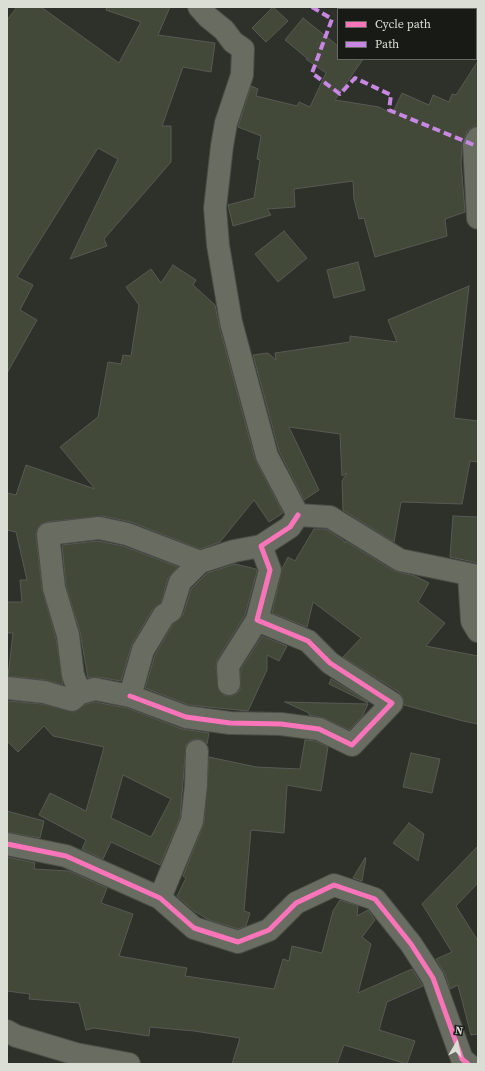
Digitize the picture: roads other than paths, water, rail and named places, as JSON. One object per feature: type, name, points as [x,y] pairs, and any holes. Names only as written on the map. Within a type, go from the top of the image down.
[{"type":"street","points":[[199,7],[208,17],[224,30],[233,42],[243,49],[242,76],[226,122],[222,146],[215,208],[218,245],[231,322],[268,456],[298,515]]},
{"type":"street","points":[[478,138],[474,145],[478,218]]},
{"type":"street","points":[[130,696],[143,650],[164,615],[171,611],[180,582],[200,562],[234,551],[261,546],[290,527],[298,515]]},
{"type":"street","points":[[298,515],[330,518],[400,560],[474,576],[472,621],[478,631]]},
{"type":"street","points":[[80,693],[73,675],[68,636],[54,588],[48,534],[99,528],[141,539],[200,562]]},
{"type":"street","points":[[229,684],[228,666],[257,620],[270,570],[261,546]]},
{"type":"street","points":[[7,688],[44,692],[72,700],[80,693],[95,689],[130,696],[186,717],[230,723],[280,724],[319,729],[352,745],[392,703],[330,663],[308,640],[257,620]]},
{"type":"street","points":[[160,898],[192,821],[196,785],[197,751]]},
{"type":"street","points":[[7,844],[66,856],[160,898],[194,928],[238,942],[269,930],[296,903],[334,885],[375,899],[411,944],[433,978],[462,1059],[468,1064]]},
{"type":"street","points":[[7,1031],[16,1036],[76,1054],[129,1064]]}]
